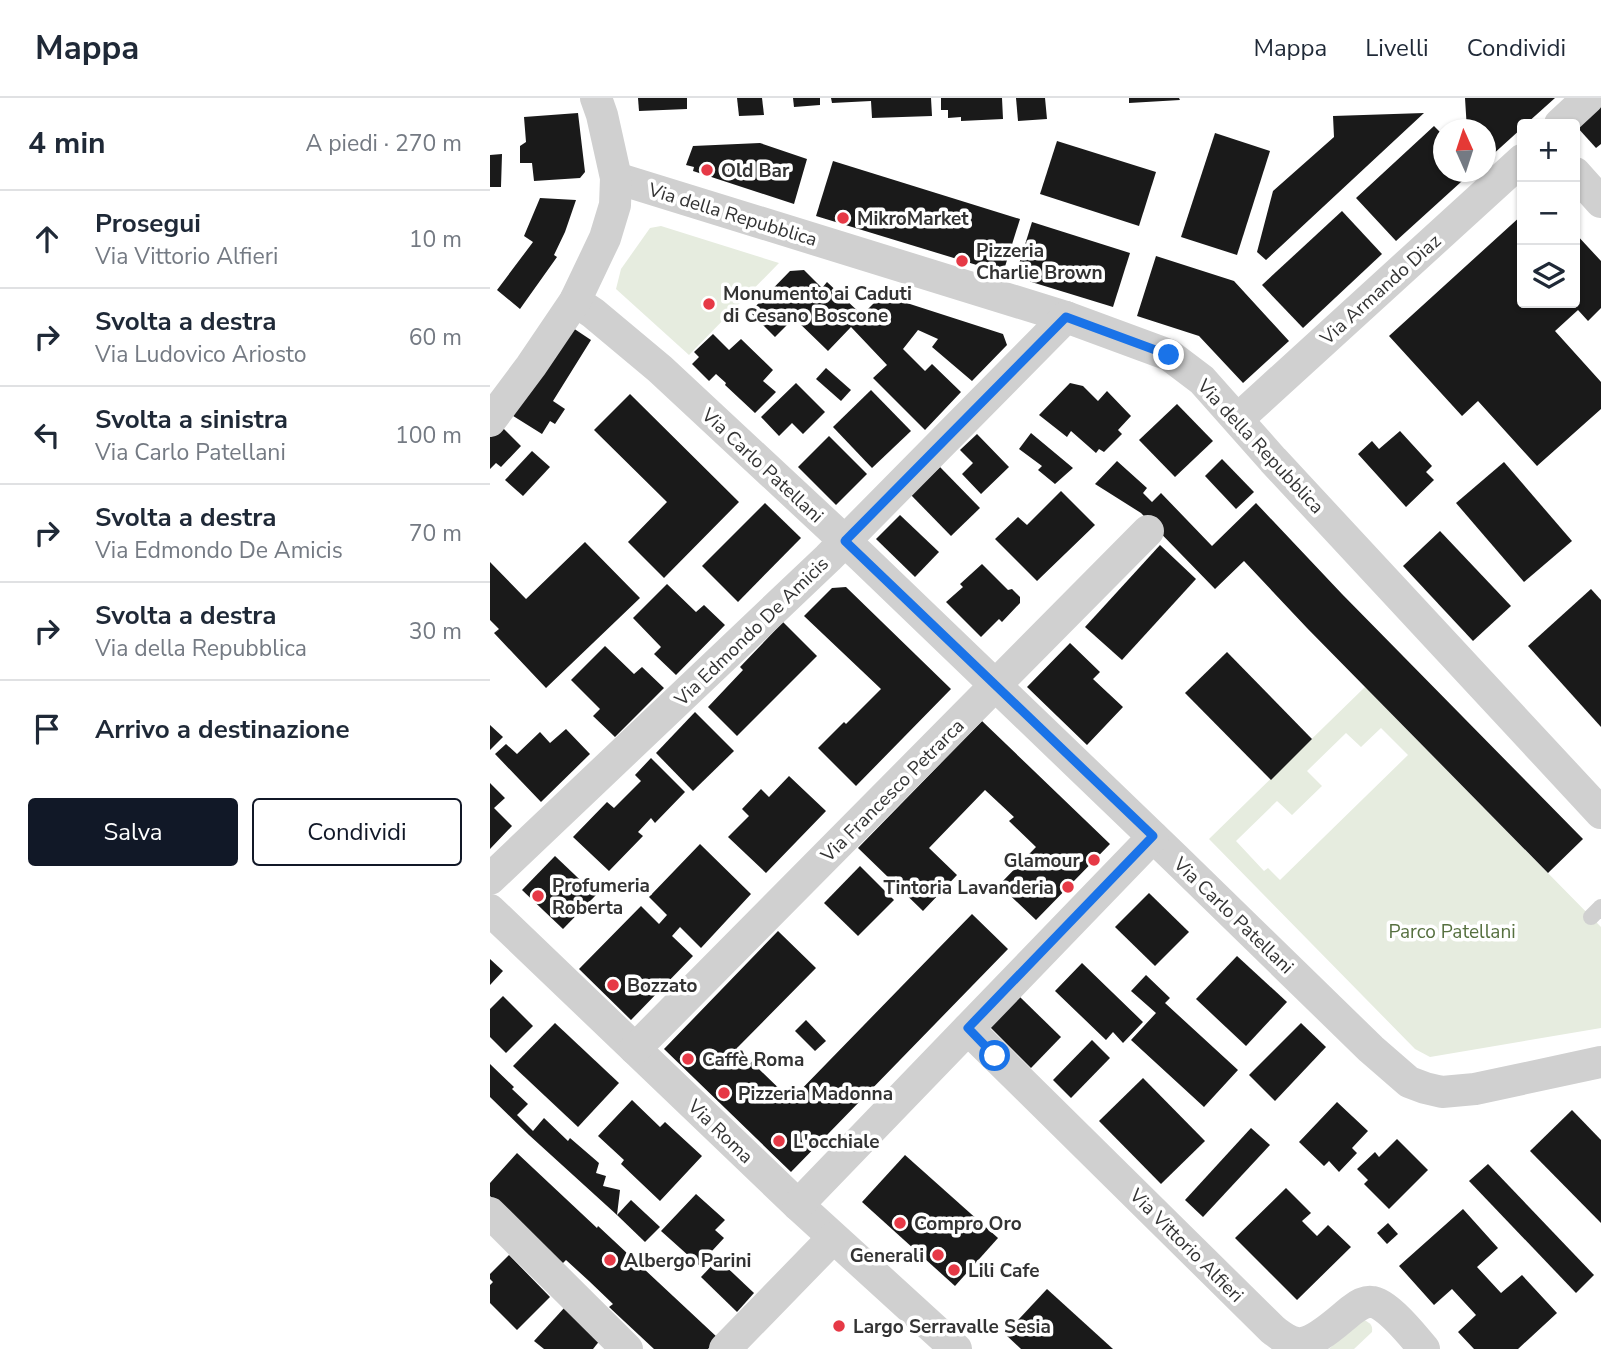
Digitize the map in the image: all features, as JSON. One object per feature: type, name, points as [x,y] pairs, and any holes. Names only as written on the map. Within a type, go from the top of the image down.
[{"type":"street","points":[[490,421],[576,301],[606,239],[615,205],[616,178],[596,98]]},
{"type":"street","points":[[1565,119],[1588,98]]},
{"type":"street","name":"Via Armando Diaz","points":[[1238,419],[1517,165]]},
{"type":"street","name":"Via della Repubblica","points":[[616,178],[1066,317],[1169,355],[1202,380],[1601,813]]},
{"type":"street","points":[[1580,179],[1601,202]]},
{"type":"street","name":"Via Carlo Patellani","points":[[576,301],[660,369],[845,541],[1371,1049],[1409,1082],[1442,1092],[1475,1089],[1601,1062]]},
{"type":"street","name":"Via Edmondo De Amicis","points":[[490,879],[845,541],[1066,317]]},
{"type":"street","name":"Via Francesco Petrarca","points":[[635,1049],[1148,531]]},
{"type":"street","points":[[798,1205],[1153,836]]},
{"type":"street","name":"Via Roma","points":[[490,910],[833,1238],[956,1349]]},
{"type":"street","name":"Via Vittorio Alfieri","points":[[968,1028],[1284,1338],[1296,1343],[1309,1342],[1359,1305],[1373,1301],[1400,1322],[1424,1349]]},
{"type":"street","points":[[490,1213],[627,1349]]},
{"type":"street","points":[[725,1349],[833,1238]]},
{"type":"green space","points":[[661,226],[779,263],[689,355],[616,289],[621,269],[650,228]]},
{"type":"green space","name":"Parco Patellani","points":[[1365,687],[1601,927],[1601,1028],[1430,1057],[1415,1049],[1209,839]],"holes":[[[1381,728],[1408,755],[1280,880],[1268,868],[1264,871],[1236,841],[1277,801],[1292,815],[1322,786],[1307,771],[1346,733],[1361,747]]]},
{"type":"green space","points":[[1364,1320],[1371,1324],[1372,1332],[1354,1349],[1329,1349],[1356,1324]]},
{"type":"building","points":[[638,98],[687,98],[687,109],[639,111]]},
{"type":"building","points":[[737,98],[762,98],[764,115],[739,116]]},
{"type":"building","points":[[793,98],[820,98],[820,105],[794,107]]},
{"type":"building","points":[[831,98],[931,98],[932,116],[872,118],[871,101],[832,103]]},
{"type":"building","points":[[941,98],[1002,98],[1003,119],[961,121],[961,117],[948,118],[948,110],[941,110]]},
{"type":"building","points":[[1016,98],[1045,98],[1047,119],[1018,121]]},
{"type":"building","points":[[1129,98],[1179,98],[1180,100],[1129,103]]},
{"type":"building","points":[[1465,98],[1555,98],[1532,119],[1517,119],[1517,133],[1496,152],[1496,119],[1466,119]]},
{"type":"building","points":[[1601,105],[1601,144],[1596,148],[1580,130],[1580,124]]},
{"type":"building","points":[[578,113],[585,172],[580,178],[534,181],[532,163],[520,163],[520,146],[526,142],[524,117]]},
{"type":"building","points":[[1424,113],[1266,260],[1257,252],[1273,191],[1334,137],[1333,116]]},
{"type":"building","points":[[1433,127],[1433,182],[1461,182],[1396,241],[1356,198]]},
{"type":"building","points":[[1215,133],[1270,151],[1237,255],[1181,237]]},
{"type":"building","points":[[1057,141],[1156,172],[1139,226],[1040,194]]},
{"type":"building","points":[[760,143],[807,159],[794,204],[693,171],[694,167],[686,165],[693,146]]},
{"type":"building","points":[[502,154],[501,187],[490,187],[490,155]]},
{"type":"building","points":[[833,161],[1020,219],[1003,273],[816,216]]},
{"type":"building","points":[[540,198],[576,200],[554,255],[557,257],[520,309],[497,290],[533,242],[524,236]]},
{"type":"building","points":[[1342,211],[1382,254],[1303,328],[1262,285]]},
{"type":"building","points":[[1517,220],[1517,308],[1580,308],[1580,238],[1601,261],[1601,308],[1588,321],[1578,310],[1555,331],[1601,382],[1601,409],[1537,466],[1478,401],[1462,416],[1389,336]]},
{"type":"building","points":[[1032,222],[1130,253],[1113,307],[1015,277]]},
{"type":"building","points":[[1156,256],[1234,281],[1289,341],[1243,383],[1199,336],[1137,316]]},
{"type":"building","points":[[804,270],[822,288],[827,282],[862,315],[882,295],[1003,334],[1007,345],[972,381],[932,347],[938,339],[918,330],[903,349],[925,371],[932,364],[961,392],[925,430],[873,378],[887,365],[851,327],[828,351],[794,318],[775,337],[750,312],[790,271]]},
{"type":"building","points":[[567,324],[591,340],[553,401],[565,409],[555,424],[550,421],[542,434],[510,414]]},
{"type":"building","points":[[713,334],[729,350],[741,339],[773,370],[763,381],[776,392],[755,413],[716,374],[709,381],[692,364],[699,357],[694,352]]},
{"type":"building","points":[[826,368],[851,390],[841,401],[816,379]]},
{"type":"building","points":[[796,383],[825,412],[803,434],[792,423],[779,436],[761,417]]},
{"type":"building","points":[[1070,383],[1083,386],[1098,401],[1107,391],[1131,416],[1118,430],[1122,434],[1104,452],[1099,449],[1096,453],[1071,431],[1067,437],[1039,415]]},
{"type":"building","points":[[871,390],[911,431],[872,468],[833,427]]},
{"type":"building","points":[[630,394],[739,502],[664,578],[628,542],[667,502],[594,430]]},
{"type":"building","points":[[1177,404],[1213,441],[1175,477],[1139,440]]},
{"type":"building","points":[[500,425],[521,446],[501,467],[496,463],[490,469],[490,435]]},
{"type":"building","points":[[1400,431],[1432,466],[1426,472],[1434,480],[1406,507],[1358,454],[1372,441],[1379,449]]},
{"type":"building","points":[[1031,433],[1073,468],[1055,484],[1038,470],[1042,466],[1019,449]]},
{"type":"building","points":[[977,434],[1009,467],[981,494],[962,474],[973,463],[960,450]]},
{"type":"building","points":[[829,436],[867,474],[836,505],[798,467]]},
{"type":"building","points":[[532,451],[550,467],[523,496],[505,480]]},
{"type":"building","points":[[1222,459],[1254,492],[1236,509],[1205,476]]},
{"type":"building","points":[[1117,461],[1147,488],[1143,493],[1152,502],[1161,493],[1212,546],[1256,503],[1583,839],[1548,873],[1244,561],[1215,589],[1141,513],[1095,484]]},
{"type":"building","points":[[1504,462],[1572,541],[1524,582],[1456,503]]},
{"type":"building","points":[[940,467],[980,508],[951,536],[911,495]]},
{"type":"building","points":[[1061,491],[1095,525],[1037,581],[995,539],[1018,517],[1027,525]]},
{"type":"building","points":[[765,503],[801,538],[738,602],[702,566]]},
{"type":"building","points":[[900,515],[939,552],[915,577],[876,539]]},
{"type":"building","points":[[1440,531],[1511,606],[1473,641],[1403,566]]},
{"type":"building","points":[[585,542],[640,598],[546,688],[494,633],[499,629],[490,620],[490,562],[526,599]]},
{"type":"building","points":[[1160,545],[1196,579],[1122,660],[1085,627]]},
{"type":"building","points":[[982,564],[1008,590],[1012,589],[1020,597],[1020,603],[1002,622],[999,619],[981,637],[946,602],[963,587],[960,584]]},
{"type":"building","points":[[667,584],[696,612],[704,605],[725,625],[676,675],[654,654],[661,647],[633,618]]},
{"type":"building","points":[[846,587],[951,689],[856,786],[818,748],[881,689],[804,616],[832,588]]},
{"type":"building","points":[[1591,589],[1601,600],[1601,727],[1528,646]]},
{"type":"building","points":[[783,622],[817,656],[737,736],[708,707],[743,670],[740,667]]},
{"type":"building","points":[[1070,643],[1100,672],[1093,679],[1123,707],[1087,745],[1027,687]]},
{"type":"building","points":[[605,646],[634,674],[642,667],[664,688],[615,737],[593,716],[600,709],[571,680]]},
{"type":"building","points":[[1227,652],[1312,739],[1271,780],[1185,693]]},
{"type":"building","points":[[695,712],[734,751],[693,791],[656,753]]},
{"type":"building","points":[[982,721],[1110,844],[1036,920],[999,885],[1036,847],[1009,821],[1014,817],[985,790],[929,848],[957,875],[923,911],[858,848]]},
{"type":"building","points":[[490,725],[503,737],[490,750]]},
{"type":"building","points":[[566,729],[590,754],[541,802],[495,754],[506,744],[517,754],[540,732],[550,743]]},
{"type":"building","points":[[651,758],[685,792],[655,823],[651,818],[638,832],[643,836],[609,871],[573,837],[607,802],[614,808],[641,781],[635,775]]},
{"type":"building","points":[[789,776],[826,811],[766,873],[728,837],[749,816],[742,809],[761,789],[769,797]]},
{"type":"building","points":[[490,783],[505,798],[494,808],[512,826],[490,849]]},
{"type":"building","points":[[700,844],[751,894],[701,948],[680,927],[672,936],[693,956],[631,1020],[579,969],[641,906],[659,924],[667,915],[649,897]]},
{"type":"building","points":[[555,856],[596,895],[563,929],[522,890]]},
{"type":"building","points":[[860,866],[894,900],[858,936],[824,903]]},
{"type":"building","points":[[1149,893],[1189,932],[1155,966],[1115,927]]},
{"type":"building","points":[[972,914],[1008,949],[791,1172],[664,1049],[778,931],[816,968],[737,1048],[791,1100]]},
{"type":"building","points":[[1237,956],[1287,1002],[1246,1046],[1196,999]]},
{"type":"building","points":[[490,959],[503,971],[490,985]]},
{"type":"building","points":[[1082,963],[1143,1022],[1123,1043],[1113,1032],[1106,1040],[1055,991]]},
{"type":"building","points":[[1146,975],[1170,998],[1165,1003],[1238,1070],[1204,1107],[1131,1040],[1156,1013],[1131,991]]},
{"type":"building","points":[[503,996],[533,1026],[506,1053],[490,1037],[490,1009]]},
{"type":"building","points":[[1020,997],[1061,1037],[1031,1068],[990,1027]]},
{"type":"building","points":[[806,1020],[826,1041],[815,1051],[795,1031]]},
{"type":"building","points":[[555,1023],[619,1083],[578,1127],[513,1066]]},
{"type":"building","points":[[1301,1023],[1326,1047],[1275,1101],[1249,1075]]},
{"type":"building","points":[[1092,1040],[1110,1058],[1071,1098],[1053,1080]]},
{"type":"building","points":[[490,1064],[528,1104],[517,1115],[533,1131],[544,1118],[568,1141],[570,1138],[599,1163],[596,1173],[606,1176],[603,1186],[620,1190],[617,1215],[490,1097]]},
{"type":"building","points":[[1143,1078],[1205,1141],[1161,1184],[1099,1121]]},
{"type":"building","points":[[632,1100],[660,1127],[665,1122],[702,1156],[660,1201],[621,1164],[624,1160],[598,1136]]},
{"type":"building","points":[[1337,1102],[1368,1131],[1352,1148],[1357,1153],[1339,1172],[1329,1161],[1324,1166],[1299,1142]]},
{"type":"building","points":[[1572,1110],[1601,1140],[1601,1223],[1530,1151]]},
{"type":"building","points":[[1251,1128],[1270,1145],[1203,1217],[1185,1200]]},
{"type":"building","points":[[1397,1139],[1428,1170],[1389,1209],[1364,1184],[1368,1180],[1357,1169],[1375,1152],[1379,1157]]},
{"type":"building","points":[[517,1153],[718,1338],[708,1349],[654,1349],[609,1307],[613,1304],[589,1281],[566,1260],[562,1264],[490,1196],[490,1183]]},
{"type":"building","points":[[905,1155],[998,1238],[955,1286],[862,1202]]},
{"type":"building","points":[[1488,1164],[1594,1275],[1576,1293],[1469,1181]]},
{"type":"building","points":[[1286,1188],[1311,1213],[1302,1221],[1317,1236],[1328,1225],[1351,1247],[1297,1300],[1235,1238]]},
{"type":"building","points":[[696,1194],[725,1220],[715,1230],[724,1238],[699,1265],[661,1231]]},
{"type":"building","points":[[631,1200],[660,1227],[645,1242],[617,1215]]},
{"type":"building","points":[[1463,1209],[1498,1248],[1477,1267],[1501,1293],[1522,1275],[1557,1313],[1518,1349],[1474,1349],[1458,1332],[1476,1315],[1452,1289],[1434,1305],[1399,1266]]},
{"type":"building","points":[[1388,1223],[1398,1234],[1387,1244],[1377,1233]]},
{"type":"building","points":[[509,1255],[550,1297],[517,1330],[490,1303],[490,1285],[493,1282],[490,1274]]},
{"type":"building","points":[[718,1259],[754,1293],[737,1312],[701,1277]]},
{"type":"building","points":[[1047,1289],[1113,1349],[1021,1349],[1005,1334]]},
{"type":"building","points":[[565,1307],[601,1339],[593,1349],[544,1349],[534,1341]]},
{"type":"place","name":"Old Bar","points":[[707,170]]},
{"type":"place","name":"MikroMarket","points":[[843,218]]},
{"type":"place","name":"Pizzeria Charlie Brown","points":[[962,261]]},
{"type":"place","name":"Monumento ai Caduti di Cesano Boscone","points":[[709,304]]},
{"type":"place","name":"Glamour","points":[[1094,860]]},
{"type":"place","name":"Tintoria Lavanderia","points":[[1068,887]]},
{"type":"place","name":"Profumeria Roberta","points":[[538,896]]},
{"type":"place","name":"Bozzato","points":[[613,985]]},
{"type":"place","name":"Caffè Roma","points":[[688,1059]]},
{"type":"place","name":"Pizzeria Madonna","points":[[724,1093]]},
{"type":"place","name":"L'occhiale","points":[[779,1141]]},
{"type":"place","name":"Compro Oro","points":[[900,1223]]},
{"type":"place","name":"Generali","points":[[938,1255]]},
{"type":"place","name":"Albergo Parini","points":[[610,1260]]},
{"type":"place","name":"Lili Cafe","points":[[954,1270]]},
{"type":"place","name":"Largo Serravalle Sesia","points":[[839,1326]]},
{"type":"route","points":[[995,1056],[968,1028],[1153,836],[845,541],[1066,317],[1169,355]]}]
